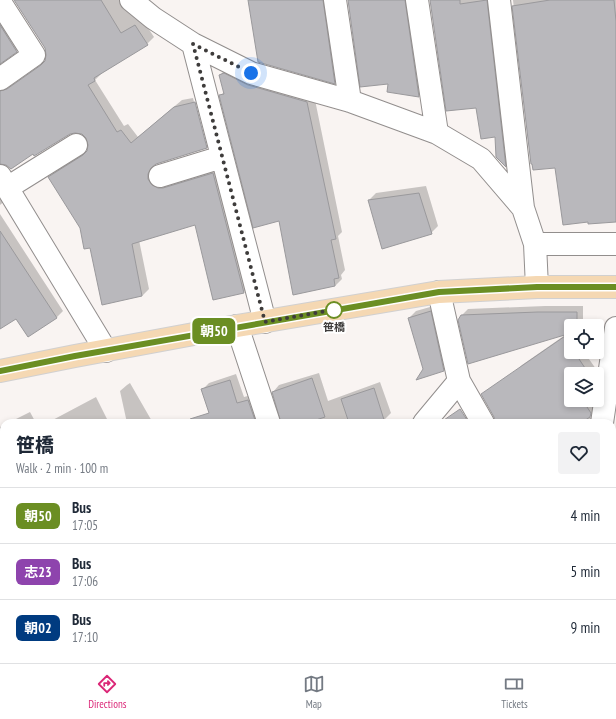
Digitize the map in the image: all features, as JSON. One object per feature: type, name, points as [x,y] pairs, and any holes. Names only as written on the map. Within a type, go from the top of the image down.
[{"type":"main road","points":[[0,371],[238,326],[439,292],[537,287],[616,286]]},
{"type":"street","points":[[131,0],[153,18],[193,44],[251,73],[350,101],[437,134],[481,159],[523,208]]},
{"type":"street","points":[[335,0],[350,101]]},
{"type":"street","points":[[417,0],[437,134]]},
{"type":"street","points":[[499,0],[523,208],[535,244],[537,287]]},
{"type":"street","points":[[0,2],[34,55],[0,78]]},
{"type":"street","points":[[193,44],[265,322]]},
{"type":"street","points":[[76,145],[4,182],[106,351]]},
{"type":"street","points":[[160,176],[222,157]]},
{"type":"street","points":[[535,244],[616,244]]},
{"type":"street","points":[[439,292],[460,381],[481,419]]},
{"type":"street","points":[[238,326],[268,419]]},
{"type":"street","points":[[603,419],[616,328]]},
{"type":"street","points":[[427,419],[460,381]]},
{"type":"building","points":[[14,0],[101,0],[121,33],[135,25],[148,45],[94,78],[95,81],[88,85],[117,132],[121,130],[131,143],[174,107],[195,102],[207,148],[156,164],[151,168],[148,174],[148,179],[152,185],[158,188],[163,188],[213,173],[244,293],[213,300],[195,225],[132,244],[142,296],[102,305],[90,248],[84,249],[80,228],[48,177],[87,151],[88,145],[86,138],[82,134],[70,134],[34,156],[33,154],[11,169],[6,165],[0,164],[0,91],[7,89],[41,65],[45,61],[46,55],[45,48]]},
{"type":"building","points":[[248,0],[323,0],[335,84],[258,62]]},
{"type":"building","points":[[348,0],[405,0],[419,97],[387,92],[388,84],[360,87]]},
{"type":"building","points":[[430,0],[460,0],[460,4],[487,0],[506,167],[496,157],[495,137],[481,139],[476,108],[446,111]]},
{"type":"building","points":[[550,0],[614,0],[616,21],[616,222],[588,224],[588,222],[563,225],[555,168],[533,170],[531,164],[512,6]]},
{"type":"building","points":[[0,25],[17,52],[0,64]]},
{"type":"building","points":[[224,73],[248,85],[307,102],[336,239],[331,240],[339,278],[334,279],[335,286],[293,295],[279,221],[253,228],[219,95],[224,94],[219,75]]},
{"type":"building","points":[[419,193],[432,234],[382,249],[368,200]]},
{"type":"building","points":[[0,231],[57,318],[28,337],[16,319],[0,329]]},
{"type":"building","points":[[431,311],[444,371],[416,380],[423,369],[408,318]]},
{"type":"building","points":[[577,312],[577,319],[564,319],[564,335],[468,364],[458,320],[461,315]]},
{"type":"building","points":[[564,337],[564,359],[579,359],[584,367],[564,367],[564,407],[587,407],[591,413],[590,417],[587,419],[494,419],[481,394]]},
{"type":"building","points":[[312,378],[325,417],[319,419],[280,419],[272,392]]},
{"type":"building","points":[[230,380],[237,403],[248,400],[255,419],[190,419],[209,413],[201,389]]},
{"type":"building","points":[[374,388],[384,419],[348,419],[341,399]]},
{"type":"building","points":[[460,409],[466,419],[445,419]]},
{"type":"bus line","name":"朝50","points":[[0,371],[75,356],[439,292],[537,287],[616,287]]},
{"type":"place","name":"笹橋","points":[[334,310]]},
{"type":"route","points":[[251,73],[193,44],[265,322],[337,309],[334,310]]}]
